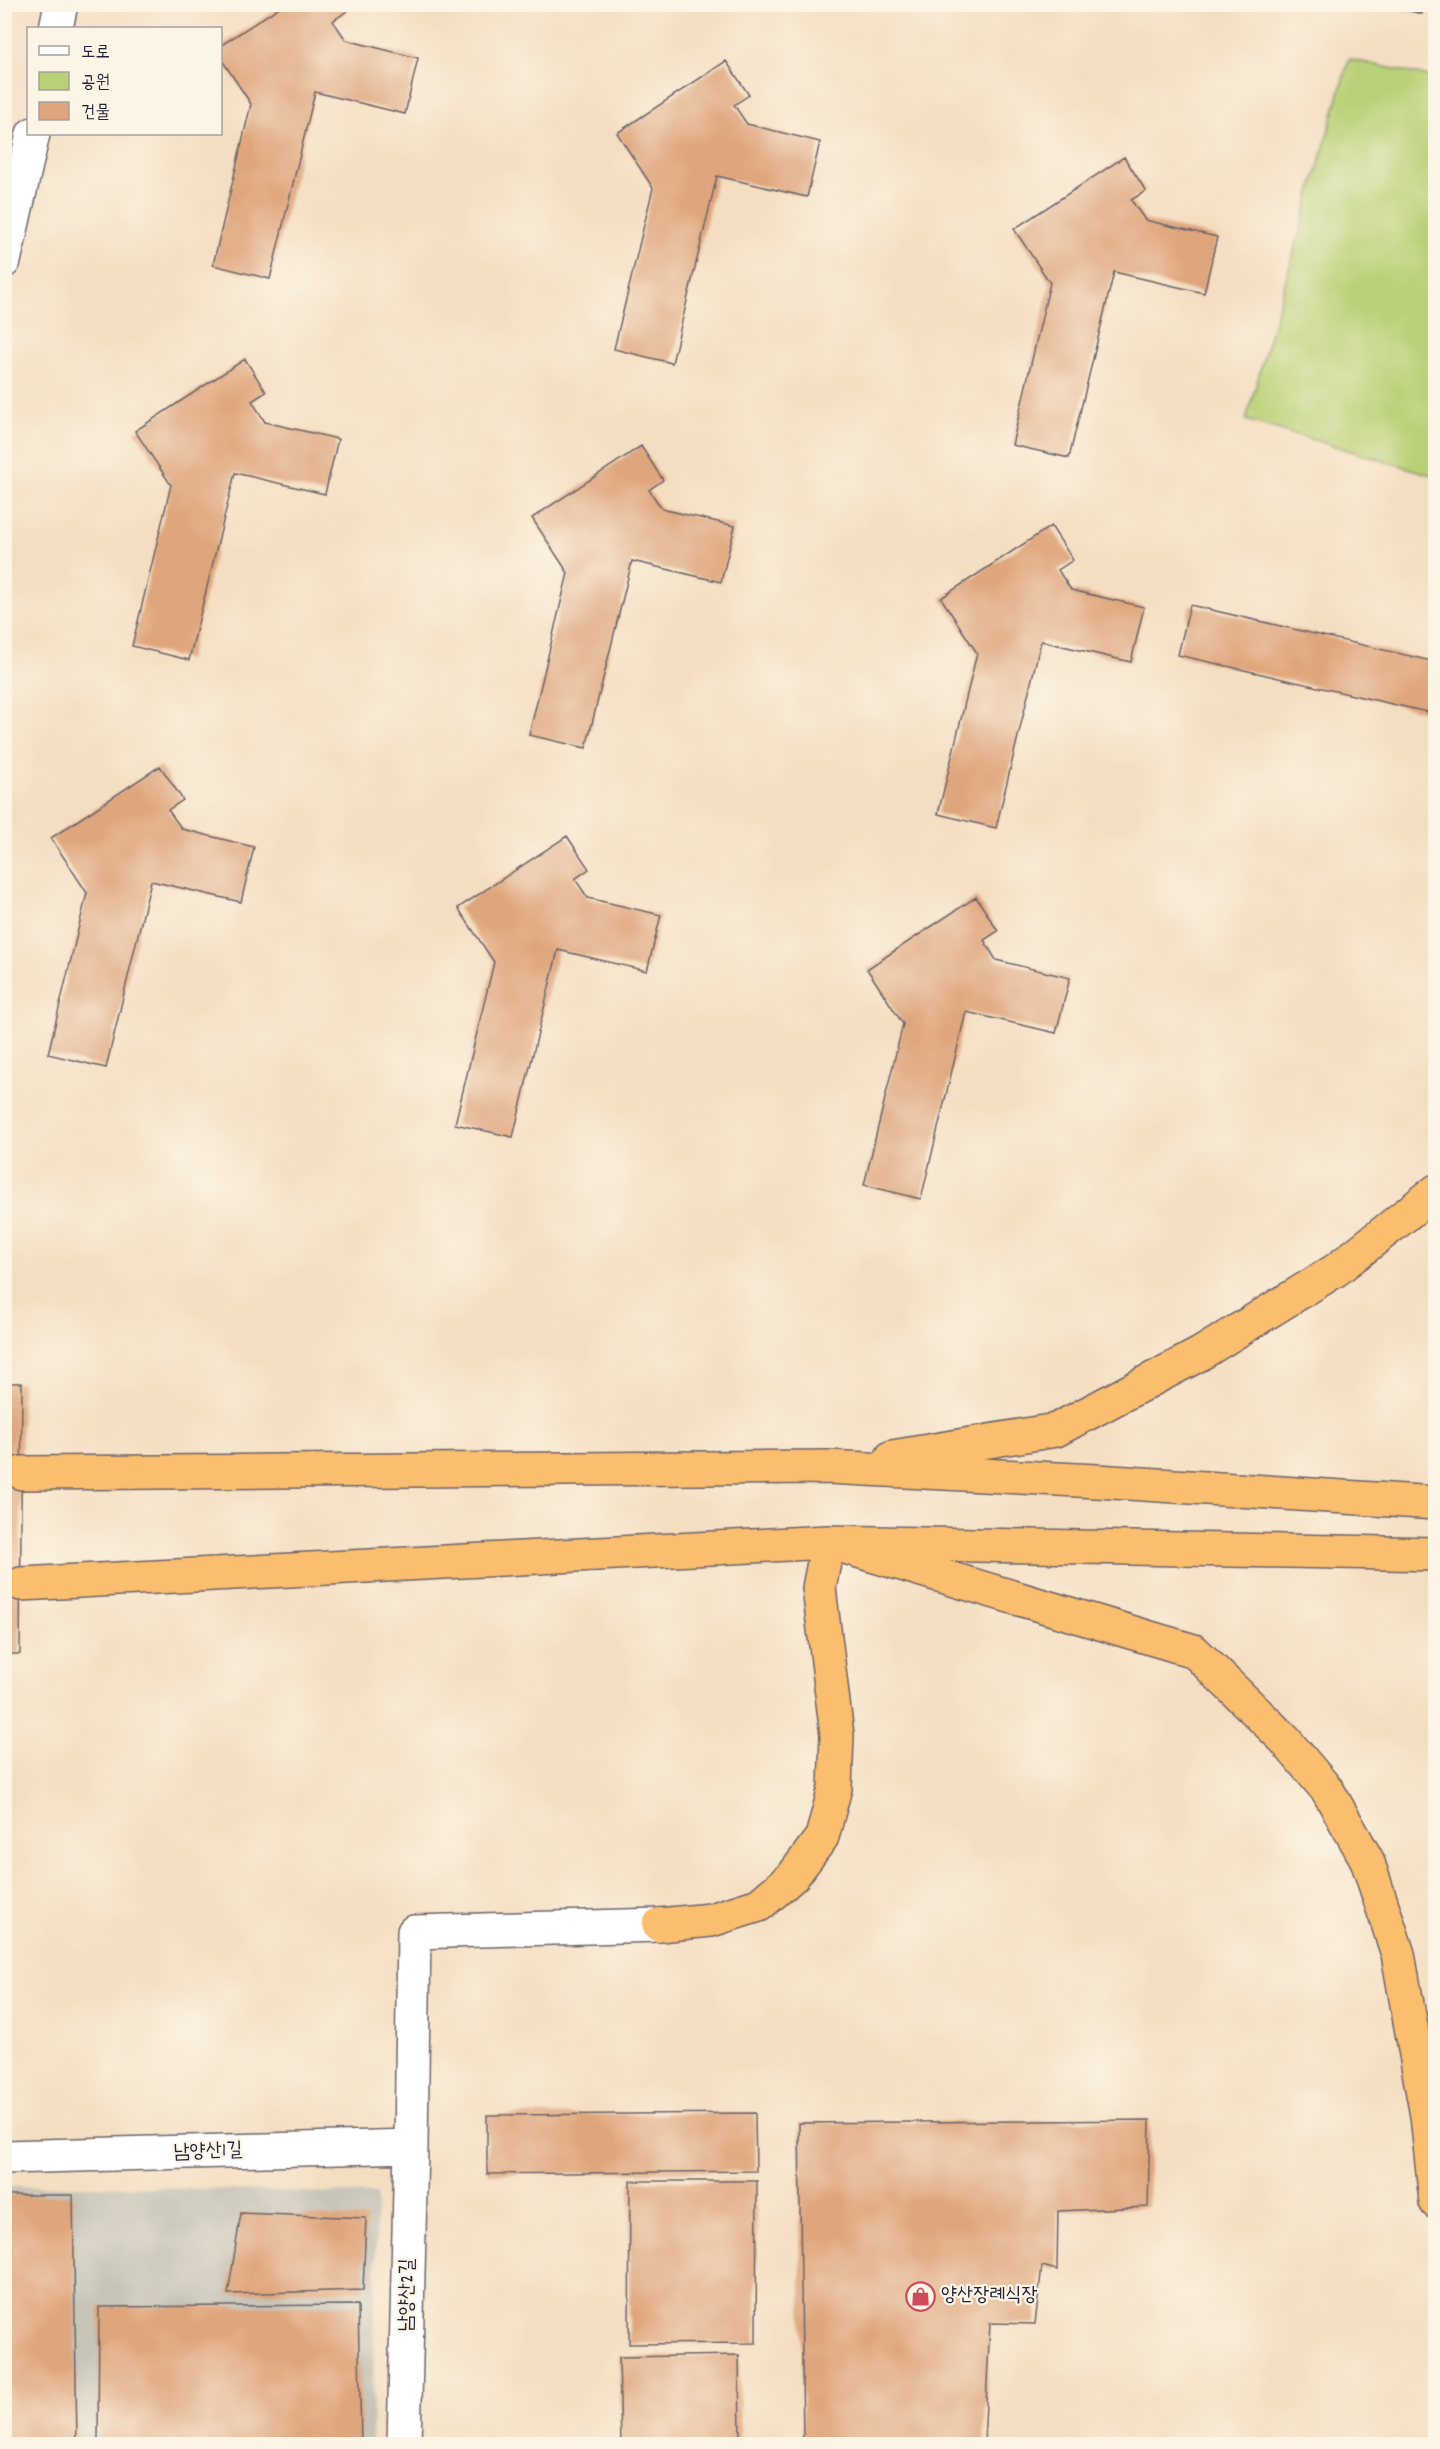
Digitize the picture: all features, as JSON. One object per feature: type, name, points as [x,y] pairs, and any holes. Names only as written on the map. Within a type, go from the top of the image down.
[{"type":"highway","points":[[828,1467],[1056,1430],[1200,1354],[1336,1270],[1436,1191]]},
{"type":"highway","points":[[22,1473],[828,1467],[1097,1481],[1436,1503]]},
{"type":"highway","points":[[659,1925],[711,1920],[759,1905],[793,1876],[822,1837],[835,1788],[837,1735],[819,1588],[828,1542]]},
{"type":"highway","points":[[828,1542],[1194,1651],[1285,1740],[1328,1791],[1367,1860],[1398,1954],[1427,2116],[1436,2202]]},
{"type":"highway","points":[[21,1584],[828,1542],[1436,1554]]},
{"type":"street","points":[[56,27],[61,4]]},
{"type":"street","points":[[4,261],[33,135]]},
{"type":"street","name":"남양산2길","points":[[404,2445],[414,1932],[659,1925]]},
{"type":"street","name":"남양산1길","points":[[4,2157],[411,2146]]},
{"type":"shaded area","points":[[94,2186],[377,2194],[372,2444],[5,2444],[4,2187]]},
{"type":"green space","points":[[1349,59],[1435,78],[1435,476],[1246,420]]},
{"type":"building","points":[[284,4],[342,4],[347,11],[333,21],[346,40],[418,58],[405,114],[315,92],[270,279],[213,265],[251,104],[222,60],[222,45]]},
{"type":"building","points":[[1385,4],[1424,4],[1422,14]]},
{"type":"building","points":[[726,61],[749,95],[734,105],[747,124],[820,142],[807,197],[717,176],[672,363],[614,349],[653,188],[617,133]]},
{"type":"building","points":[[1124,157],[1146,191],[1131,200],[1145,220],[1217,237],[1204,293],[1114,272],[1069,458],[1012,445],[1050,283],[1014,229]]},
{"type":"building","points":[[245,359],[266,392],[252,401],[265,422],[338,439],[325,494],[235,473],[189,660],[132,646],[171,485],[135,431]]},
{"type":"building","points":[[641,446],[663,480],[649,490],[662,509],[735,526],[721,582],[632,561],[586,748],[529,735],[568,573],[532,518]]},
{"type":"building","points":[[1051,526],[1073,560],[1058,570],[1071,590],[1144,607],[1131,662],[1041,641],[996,828],[938,814],[977,653],[941,598]]},
{"type":"building","points":[[1190,605],[1436,662],[1436,714],[1178,655]]},
{"type":"building","points":[[160,766],[183,800],[168,810],[182,829],[254,847],[241,902],[151,881],[106,1068],[48,1054],[87,893],[51,838]]},
{"type":"building","points":[[567,836],[589,869],[575,879],[588,898],[661,915],[647,971],[558,950],[513,1137],[455,1124],[494,962],[458,908]]},
{"type":"building","points":[[976,897],[998,931],[984,940],[996,960],[1070,978],[1056,1033],[966,1012],[921,1199],[864,1185],[903,1024],[867,969]]},
{"type":"building","points":[[4,1383],[22,1383],[20,1654],[4,1654]]},
{"type":"building","points":[[755,2113],[756,2171],[487,2174],[487,2115]]},
{"type":"building","name":"양산장례식장","points":[[1150,2120],[1148,2207],[1058,2211],[1057,2270],[1042,2266],[1035,2324],[990,2323],[984,2444],[803,2444],[799,2123]]},
{"type":"building","points":[[630,2181],[757,2181],[756,2343],[629,2344]]},
{"type":"building","points":[[4,2195],[73,2195],[77,2444],[4,2444]]},
{"type":"building","points":[[241,2213],[366,2218],[363,2290],[228,2294]]},
{"type":"building","points":[[358,2305],[361,2444],[98,2444],[99,2307]]},
{"type":"building","points":[[739,2355],[740,2444],[621,2444],[619,2357]]},
{"type":"place","name":"양산장례식장","points":[[920,2296]]}]
